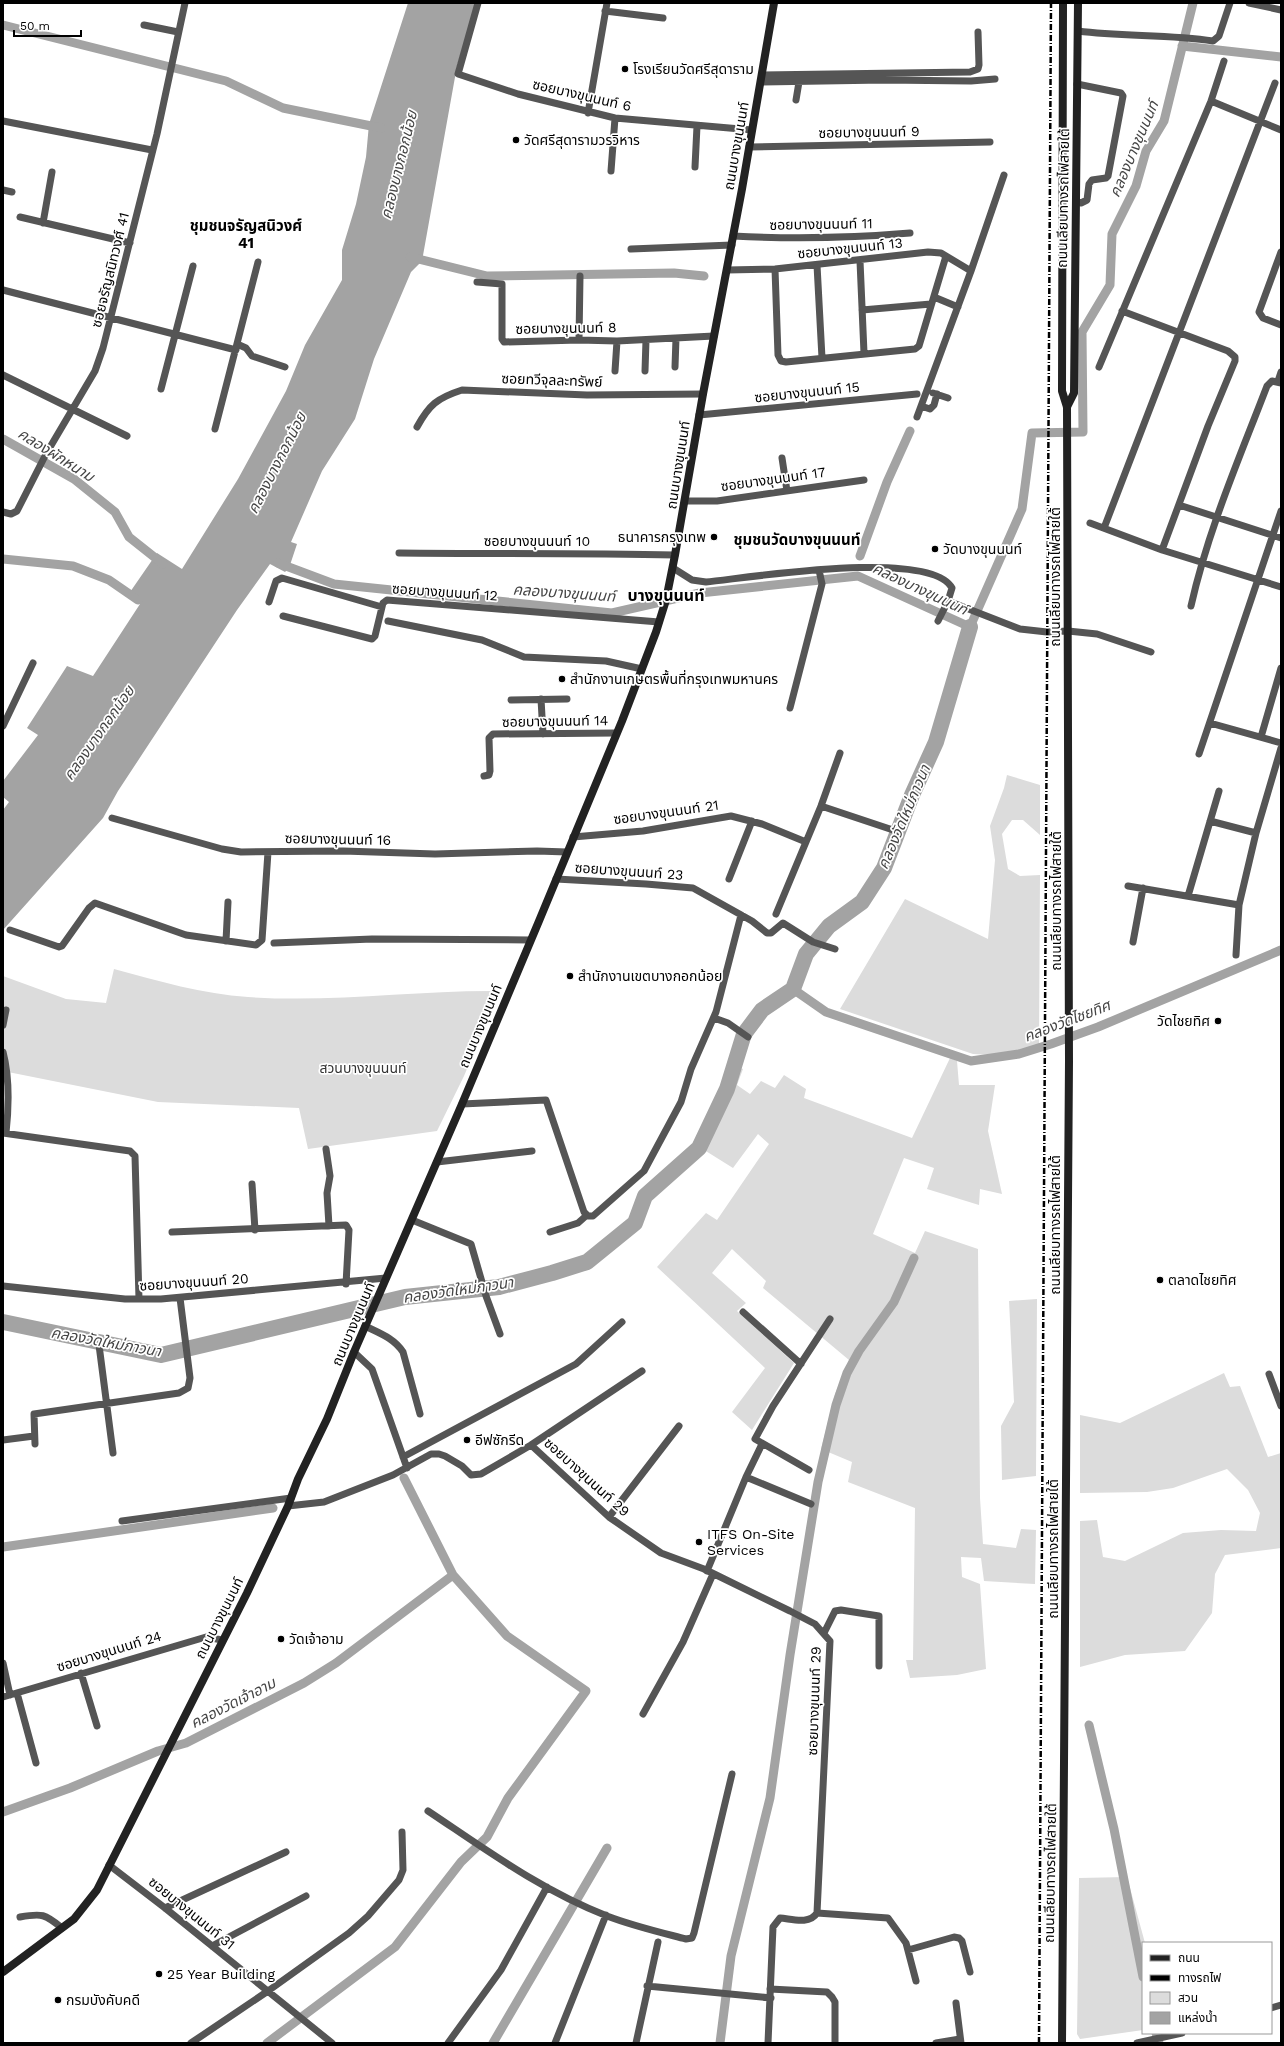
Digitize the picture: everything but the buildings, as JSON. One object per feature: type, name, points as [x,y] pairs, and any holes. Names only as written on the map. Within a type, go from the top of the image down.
[{"type":"main road","name":"ถนนบางขุนนนท์","points":[[3,1972],[62,1928],[82,1911],[97,1890],[174,1739],[289,1502],[298,1479],[327,1419],[365,1326],[462,1104],[574,837],[642,669],[659,622],[673,568],[699,415],[734,236],[774,3]]},
{"type":"main road","name":"ถนนเลียบทางรถไฟสายใต้","points":[[1062,2043],[1069,1061],[1067,408],[1062,391],[1064,3]]},
{"type":"main road","name":"ถนนเลียบทางรถไฟสายใต้","points":[[1067,408],[1074,393],[1078,3]]},
{"type":"street","name":"ซอยจรัญสนิทวงศ์ 41","points":[[3,512],[11,514],[17,511],[38,468],[71,409],[95,371],[112,318],[185,3]]},
{"type":"street","name":"ซอยบางขุนนนท์ 6","points":[[478,3],[458,74],[518,94],[588,113],[615,118],[752,130]]},
{"type":"street","points":[[588,113],[607,3]]},
{"type":"street","points":[[1078,31],[1118,36],[1195,39],[1213,42],[1216,40],[1230,3]]},
{"type":"street","points":[[1249,3],[1281,10]]},
{"type":"street","points":[[605,11],[663,18]]},
{"type":"street","points":[[144,24],[178,32]]},
{"type":"street","points":[[761,78],[970,72],[978,69],[979,65],[978,32]]},
{"type":"street","points":[[1099,367],[1211,101],[1224,61]]},
{"type":"street","points":[[761,78],[799,82],[884,80],[971,81],[995,79]]},
{"type":"street","points":[[796,100],[799,82]]},
{"type":"street","points":[[1104,528],[1275,83]]},
{"type":"street","points":[[1076,202],[1081,203],[1087,200],[1089,184],[1092,180],[1106,178],[1108,176],[1123,96],[1121,93],[1077,84]]},
{"type":"street","points":[[1211,101],[1281,130]]},
{"type":"street","points":[[611,171],[615,118]]},
{"type":"street","points":[[3,121],[152,150]]},
{"type":"street","points":[[695,167],[697,126]]},
{"type":"street","name":"ซอยบางขุนนนท์ 9","points":[[749,147],[990,142]]},
{"type":"street","points":[[43,223],[52,172]]},
{"type":"street","points":[[917,417],[958,307],[1004,175]]},
{"type":"street","points":[[3,190],[12,192]]},
{"type":"street","points":[[20,217],[130,244]]},
{"type":"street","name":"ซอยบางขุนนนท์ 11","points":[[734,236],[854,238],[910,233]]},
{"type":"street","points":[[631,249],[732,245]]},
{"type":"street","name":"ซอยบางขุนนนท์ 13","points":[[727,270],[775,269],[928,252],[946,256],[971,270]]},
{"type":"street","points":[[1281,252],[1259,312],[1263,318],[1281,325]]},
{"type":"street","points":[[775,269],[780,359],[783,362],[915,349],[919,346],[946,256]]},
{"type":"street","points":[[860,260],[864,353]]},
{"type":"street","points":[[215,429],[258,262]]},
{"type":"street","points":[[817,265],[822,358]]},
{"type":"street","points":[[161,389],[193,266]]},
{"type":"street","points":[[579,340],[580,276]]},
{"type":"street","name":"ซอยบางขุนนนท์ 8","points":[[477,282],[502,284],[502,339],[504,342],[579,340],[617,341],[714,336]]},
{"type":"street","points":[[3,290],[175,334],[236,347],[243,346],[252,356],[285,367]]},
{"type":"street","points":[[934,297],[958,307]]},
{"type":"street","points":[[862,310],[931,304]]},
{"type":"street","points":[[1122,311],[1228,351],[1234,357],[1235,361],[1208,426],[1162,550]]},
{"type":"street","points":[[675,367],[676,338]]},
{"type":"street","points":[[645,371],[646,340]]},
{"type":"street","points":[[615,371],[617,341]]},
{"type":"street","points":[[1190,606],[1200,563],[1267,386],[1270,381],[1279,382],[1281,372]]},
{"type":"street","points":[[3,375],[127,436]]},
{"type":"street","name":"ซอยทวีจุลละทรัพย์","points":[[417,427],[426,410],[448,394],[462,390],[587,396],[703,394]]},
{"type":"street","points":[[927,391],[948,398]]},
{"type":"street","name":"ซอยบางขุนนนท์ 15","points":[[699,415],[917,394]]},
{"type":"street","points":[[921,406],[930,409],[934,405],[937,394]]},
{"type":"street","points":[[782,458],[787,491]]},
{"type":"street","name":"ซอยบางขุนนนท์ 17","points":[[685,501],[718,501],[864,480]]},
{"type":"street","points":[[1179,506],[1281,538]]},
{"type":"street","points":[[1199,754],[1281,510]]},
{"type":"street","points":[[1090,523],[1200,563],[1281,587]]},
{"type":"street","name":"ซอยบางขุนนนท์ 10","points":[[399,553],[532,554],[566,552],[675,555]]},
{"type":"street","points":[[673,568],[692,580],[706,582],[839,567],[911,568],[930,574],[950,585],[952,588],[948,601],[939,619]]},
{"type":"street","points":[[790,708],[822,584],[819,570]]},
{"type":"street","points":[[269,602],[276,581],[282,578],[382,607]]},
{"type":"street","name":"ซอยบางขุนนนท์ 12","points":[[283,616],[372,639],[375,636],[383,603],[387,600],[659,622]]},
{"type":"street","points":[[948,601],[1020,629],[1047,632],[1068,631],[1097,634],[1151,652]]},
{"type":"street","points":[[388,620],[482,640],[524,657],[606,662],[642,669]]},
{"type":"street","points":[[3,726],[33,663]]},
{"type":"street","points":[[1262,737],[1281,668]]},
{"type":"street","points":[[541,699],[543,734]]},
{"type":"street","points":[[512,700],[567,699]]},
{"type":"street","points":[[1210,723],[1281,743]]},
{"type":"street","name":"ซอยบางขุนนนท์ 14","points":[[484,776],[489,775],[490,771],[488,742],[490,736],[496,734],[616,733]]},
{"type":"street","points":[[1236,955],[1239,905],[1256,833],[1281,748]]},
{"type":"street","points":[[776,914],[821,806],[840,752]]},
{"type":"street","points":[[1188,896],[1219,791]]},
{"type":"street","points":[[821,806],[898,831]]},
{"type":"street","name":"ซอยบางขุนนนท์ 21","points":[[574,837],[643,831],[731,816],[752,821],[806,842]]},
{"type":"street","name":"ซอยบางขุนนนท์ 16","points":[[112,818],[222,849],[241,852],[343,851],[435,854],[537,851],[567,852]]},
{"type":"street","points":[[729,879],[752,821]]},
{"type":"street","points":[[1210,821],[1256,833]]},
{"type":"street","points":[[10,930],[59,947],[62,946],[89,908],[95,903],[186,935],[252,945],[259,944],[262,940],[268,852]]},
{"type":"street","name":"ซอยบางขุนนนท์ 23","points":[[556,879],[693,888],[752,920],[767,933],[771,933],[783,922],[813,942],[836,949]]},
{"type":"street","points":[[1128,886],[1239,905]]},
{"type":"street","points":[[1133,942],[1143,888]]},
{"type":"street","points":[[226,941],[228,902]]},
{"type":"street","points":[[587,1215],[593,1216],[644,1171],[681,1102],[691,1069],[714,1018],[741,915]]},
{"type":"street","points":[[274,943],[372,939],[530,940]]},
{"type":"street","points":[[3,1025],[6,1010]]},
{"type":"street","points":[[714,1018],[728,1023],[748,1037]]},
{"type":"street","points":[[3,1052],[7,1068],[9,1106],[5,1133],[130,1151],[135,1156],[140,1299]]},
{"type":"street","points":[[462,1104],[546,1100],[587,1215]]},
{"type":"street","points":[[326,1149],[330,1176],[327,1193],[329,1226]]},
{"type":"street","points":[[437,1162],[532,1151]]},
{"type":"street","points":[[252,1184],[255,1230]]},
{"type":"street","points":[[550,1232],[578,1223],[587,1215]]},
{"type":"street","points":[[412,1220],[471,1244],[486,1296],[500,1334]]},
{"type":"street","points":[[172,1232],[255,1230],[346,1225],[349,1230],[346,1284]]},
{"type":"street","name":"ซอยบางขุนนนท์ 20","points":[[3,1286],[140,1299],[180,1298],[346,1284],[386,1279]]},
{"type":"street","points":[[36,1444],[34,1436],[34,1414],[179,1393],[188,1388],[190,1378],[180,1298]]},
{"type":"street","points":[[743,1312],[801,1364]]},
{"type":"street","points":[[810,1470],[755,1439],[773,1406],[830,1319]]},
{"type":"street","points":[[403,1457],[576,1364],[622,1322]]},
{"type":"street","points":[[365,1326],[386,1335],[398,1345],[403,1352],[420,1414]]},
{"type":"street","points":[[99,1345],[113,1453]]},
{"type":"street","points":[[354,1352],[372,1369],[403,1457],[405,1469]]},
{"type":"street","points":[[531,1445],[642,1371]]},
{"type":"street","points":[[1269,1374],[1281,1406]]},
{"type":"street","points":[[609,1517],[678,1426]]},
{"type":"street","points":[[3,1440],[34,1436]]},
{"type":"street","points":[[643,1714],[683,1642],[746,1477],[762,1444]]},
{"type":"street","name":"ซอยบางขุนนนท์ 29","points":[[122,1521],[289,1502],[324,1502],[405,1469],[431,1454],[439,1454],[462,1466],[471,1475],[475,1476],[531,1445],[609,1517],[661,1553],[710,1572],[815,1624],[830,1641],[817,1914]]},
{"type":"street","points":[[746,1477],[811,1504]]},
{"type":"street","points":[[824,1633],[832,1614],[840,1610],[879,1616],[879,1666]]},
{"type":"street","name":"ซอยบางขุนนนท์ 24","points":[[6,1696],[206,1636],[222,1640]]},
{"type":"street","points":[[3,1663],[6,1696]]},
{"type":"street","points":[[81,1673],[96,1726]]},
{"type":"street","points":[[17,1693],[36,1763]]},
{"type":"street","points":[[428,1811],[485,1850],[547,1888],[606,1915],[639,1927],[686,1939],[692,1938],[732,1774]]},
{"type":"street","points":[[191,2043],[268,1991],[349,1933],[368,1916],[399,1880],[403,1870],[402,1832]]},
{"type":"street","points":[[165,1908],[286,1852]]},
{"type":"street","name":"ซอยบางขุนนนท์ 31","points":[[109,1866],[165,1908],[332,2043]]},
{"type":"street","points":[[448,2043],[502,1970],[547,1888]]},
{"type":"street","points":[[212,1946],[306,1896]]},
{"type":"street","points":[[20,1917],[42,1914],[49,1917],[62,1928]]},
{"type":"street","points":[[768,2043],[775,1923],[780,1918],[810,1920],[817,1914],[888,1918],[906,1944],[916,1981]]},
{"type":"street","points":[[555,2043],[606,1915]]},
{"type":"street","points":[[908,1950],[954,1937],[959,1938],[962,1941],[970,1972]]},
{"type":"street","points":[[636,2043],[647,1986],[658,1942]]},
{"type":"street","points":[[647,1986],[771,1998]]},
{"type":"street","points":[[770,1989],[827,1992],[835,2002],[835,2043]]},
{"type":"street","points":[[936,2043],[961,2041],[956,2003]]},
{"type":"street","points":[[1138,2043],[1178,2034]]},
{"type":"green space","points":[[1007,775],[1040,785],[1040,835],[1023,820],[1012,820],[1002,834],[1008,869],[1020,876],[1040,875],[1039,1046],[992,1055],[973,1054],[840,1009],[905,899],[988,939],[995,860],[990,826],[1004,788]]},
{"type":"green space","name":"สวนบางขุนนนท์","points":[[114,969],[197,990],[248,997],[311,998],[437,992],[500,991],[464,1076],[437,1131],[308,1149],[299,1108],[158,1102],[3,1071],[3,976],[66,999],[106,1003]]},
{"type":"green space","points":[[950,1058],[957,1061],[959,1085],[995,1085],[988,1131],[1002,1194],[980,1189],[979,1205],[927,1189],[934,1168],[904,1158],[873,1234],[915,1253],[925,1231],[978,1249],[980,1498],[983,1544],[1016,1548],[1021,1529],[1036,1530],[1035,1584],[984,1581],[981,1558],[961,1557],[962,1577],[980,1584],[986,1669],[957,1675],[910,1678],[906,1660],[913,1660],[915,1508],[848,1482],[852,1462],[821,1449],[835,1394],[849,1360],[763,1288],[766,1281],[732,1249],[712,1273],[746,1303],[737,1311],[794,1363],[752,1430],[732,1412],[765,1368],[657,1267],[706,1213],[717,1220],[769,1144],[758,1134],[733,1168],[701,1148],[731,1064],[743,1069],[737,1085],[750,1094],[761,1081],[775,1088],[784,1075],[806,1089],[804,1098],[912,1138]]},
{"type":"green space","points":[[1037,1299],[1036,1476],[1002,1480],[1001,1426],[1014,1402],[1009,1301]]},
{"type":"green space","points":[[1224,1373],[1230,1387],[1240,1386],[1268,1457],[1281,1453],[1281,1548],[1225,1555],[1215,1574],[1212,1613],[1185,1651],[1125,1655],[1080,1667],[1080,1521],[1097,1520],[1103,1557],[1125,1561],[1183,1533],[1221,1530],[1256,1531],[1260,1513],[1248,1490],[1227,1469],[1173,1488],[1147,1492],[1080,1493],[1080,1415],[1120,1423]]},
{"type":"green space","points":[[1127,1877],[1145,1942],[1142,1942],[1142,2030],[1080,2039],[1077,2034],[1079,1878]]},
{"type":"water","name":"คลองบางกอกน้อย","points":[[408,3],[476,3],[457,66],[422,261],[411,272],[374,359],[355,419],[322,471],[291,542],[297,544],[289,568],[285,572],[270,564],[237,610],[118,791],[103,818],[3,930],[3,810],[9,802],[3,797],[3,781],[38,735],[27,728],[67,666],[93,676],[140,604],[128,595],[157,553],[182,569],[238,479],[286,391],[305,345],[342,280],[342,250],[356,204],[366,157],[369,124]]},
{"type":"waterway","name":"คลองบางขุนนนท์","points":[[278,563],[334,584],[612,613],[700,593],[858,576],[970,627],[1022,509],[1032,433],[1083,432],[1082,332],[1110,285],[1112,234],[1136,186],[1146,151],[1164,121],[1193,3]]},
{"type":"waterway","points":[[3,25],[226,81],[283,108],[381,128]]},
{"type":"waterway","points":[[1182,46],[1281,57]]},
{"type":"waterway","points":[[410,257],[487,276],[674,273],[704,276]]},
{"type":"waterway","points":[[860,556],[887,482],[910,431]]},
{"type":"waterway","name":"คลองผักหนาม","points":[[3,439],[74,479],[115,512],[129,537],[163,564]]},
{"type":"waterway","points":[[3,559],[73,566],[109,580],[138,600]]},
{"type":"waterway","name":"คลองวัดใหม่ภาวนา","points":[[3,1322],[161,1355],[405,1297],[499,1287],[587,1262],[635,1223],[645,1196],[699,1148],[727,1089],[744,1034],[762,1010],[793,989],[806,954],[829,926],[862,902],[884,868],[912,795],[936,742],[970,627]]},
{"type":"waterway","name":"คลองวัดไชยทิศ","points":[[793,989],[826,1012],[971,1061],[1019,1054],[1051,1044],[1098,1027],[1281,950]]},
{"type":"waterway","points":[[720,2043],[731,1956],[770,1798],[790,1655],[818,1482],[836,1405],[847,1373],[859,1351],[894,1302],[914,1258]]},
{"type":"waterway","points":[[267,2043],[395,1947],[461,1862],[487,1837],[508,1798],[586,1691],[507,1636],[453,1575],[404,1478]]},
{"type":"waterway","points":[[3,1547],[273,1508]]},
{"type":"waterway","name":"คลองวัดเจ้าอาม","points":[[3,1812],[70,1788],[158,1751],[186,1743],[304,1683],[336,1663],[453,1575]]},
{"type":"waterway","points":[[1089,1725],[1114,1829],[1142,1972]]},
{"type":"waterway","points":[[493,2043],[607,1848]]},
{"type":"waterway","points":[[1156,2034],[1159,2043]]},
{"type":"railway","points":[[1039,2043],[1051,3]]},
{"type":"place","name":"โรงเรียนวัดศรีสุดาราม","points":[[625,69]]},
{"type":"place","name":"วัดศรีสุดารามวรวิหาร","points":[[516,140]]},
{"type":"place","name":"ธนาคารกรุงเทพ","points":[[714,537]]},
{"type":"place","name":"วัดบางขุนนนท์","points":[[935,549]]},
{"type":"place","name":"สำนักงานเกษตรพื้นที่กรุงเทพมหานคร","points":[[562,679]]},
{"type":"place","name":"สำนักงานเขตบางกอกน้อย","points":[[570,976]]},
{"type":"place","name":"วัดไชยทิศ","points":[[1218,1021]]},
{"type":"place","name":"ตลาดไชยทิศ","points":[[1160,1280]]},
{"type":"place","name":"อีฟซักรีด","points":[[467,1440]]},
{"type":"place","name":"ITFS On-Site Services","points":[[699,1542]]},
{"type":"place","name":"วัดเจ้าอาม","points":[[281,1639]]},
{"type":"place","name":"25 Year Building","points":[[159,1974]]},
{"type":"place","name":"กรมบังคับคดี","points":[[58,2000]]},
{"type":"district","name":"ชุมชนจรัญสนิวงศ์ 41","points":[[246,234]]},
{"type":"district","name":"ชุมชนวัดบางขุนนนท์","points":[[797,540]]},
{"type":"district","name":"บางขุนนนท์","points":[[666,595]]}]
